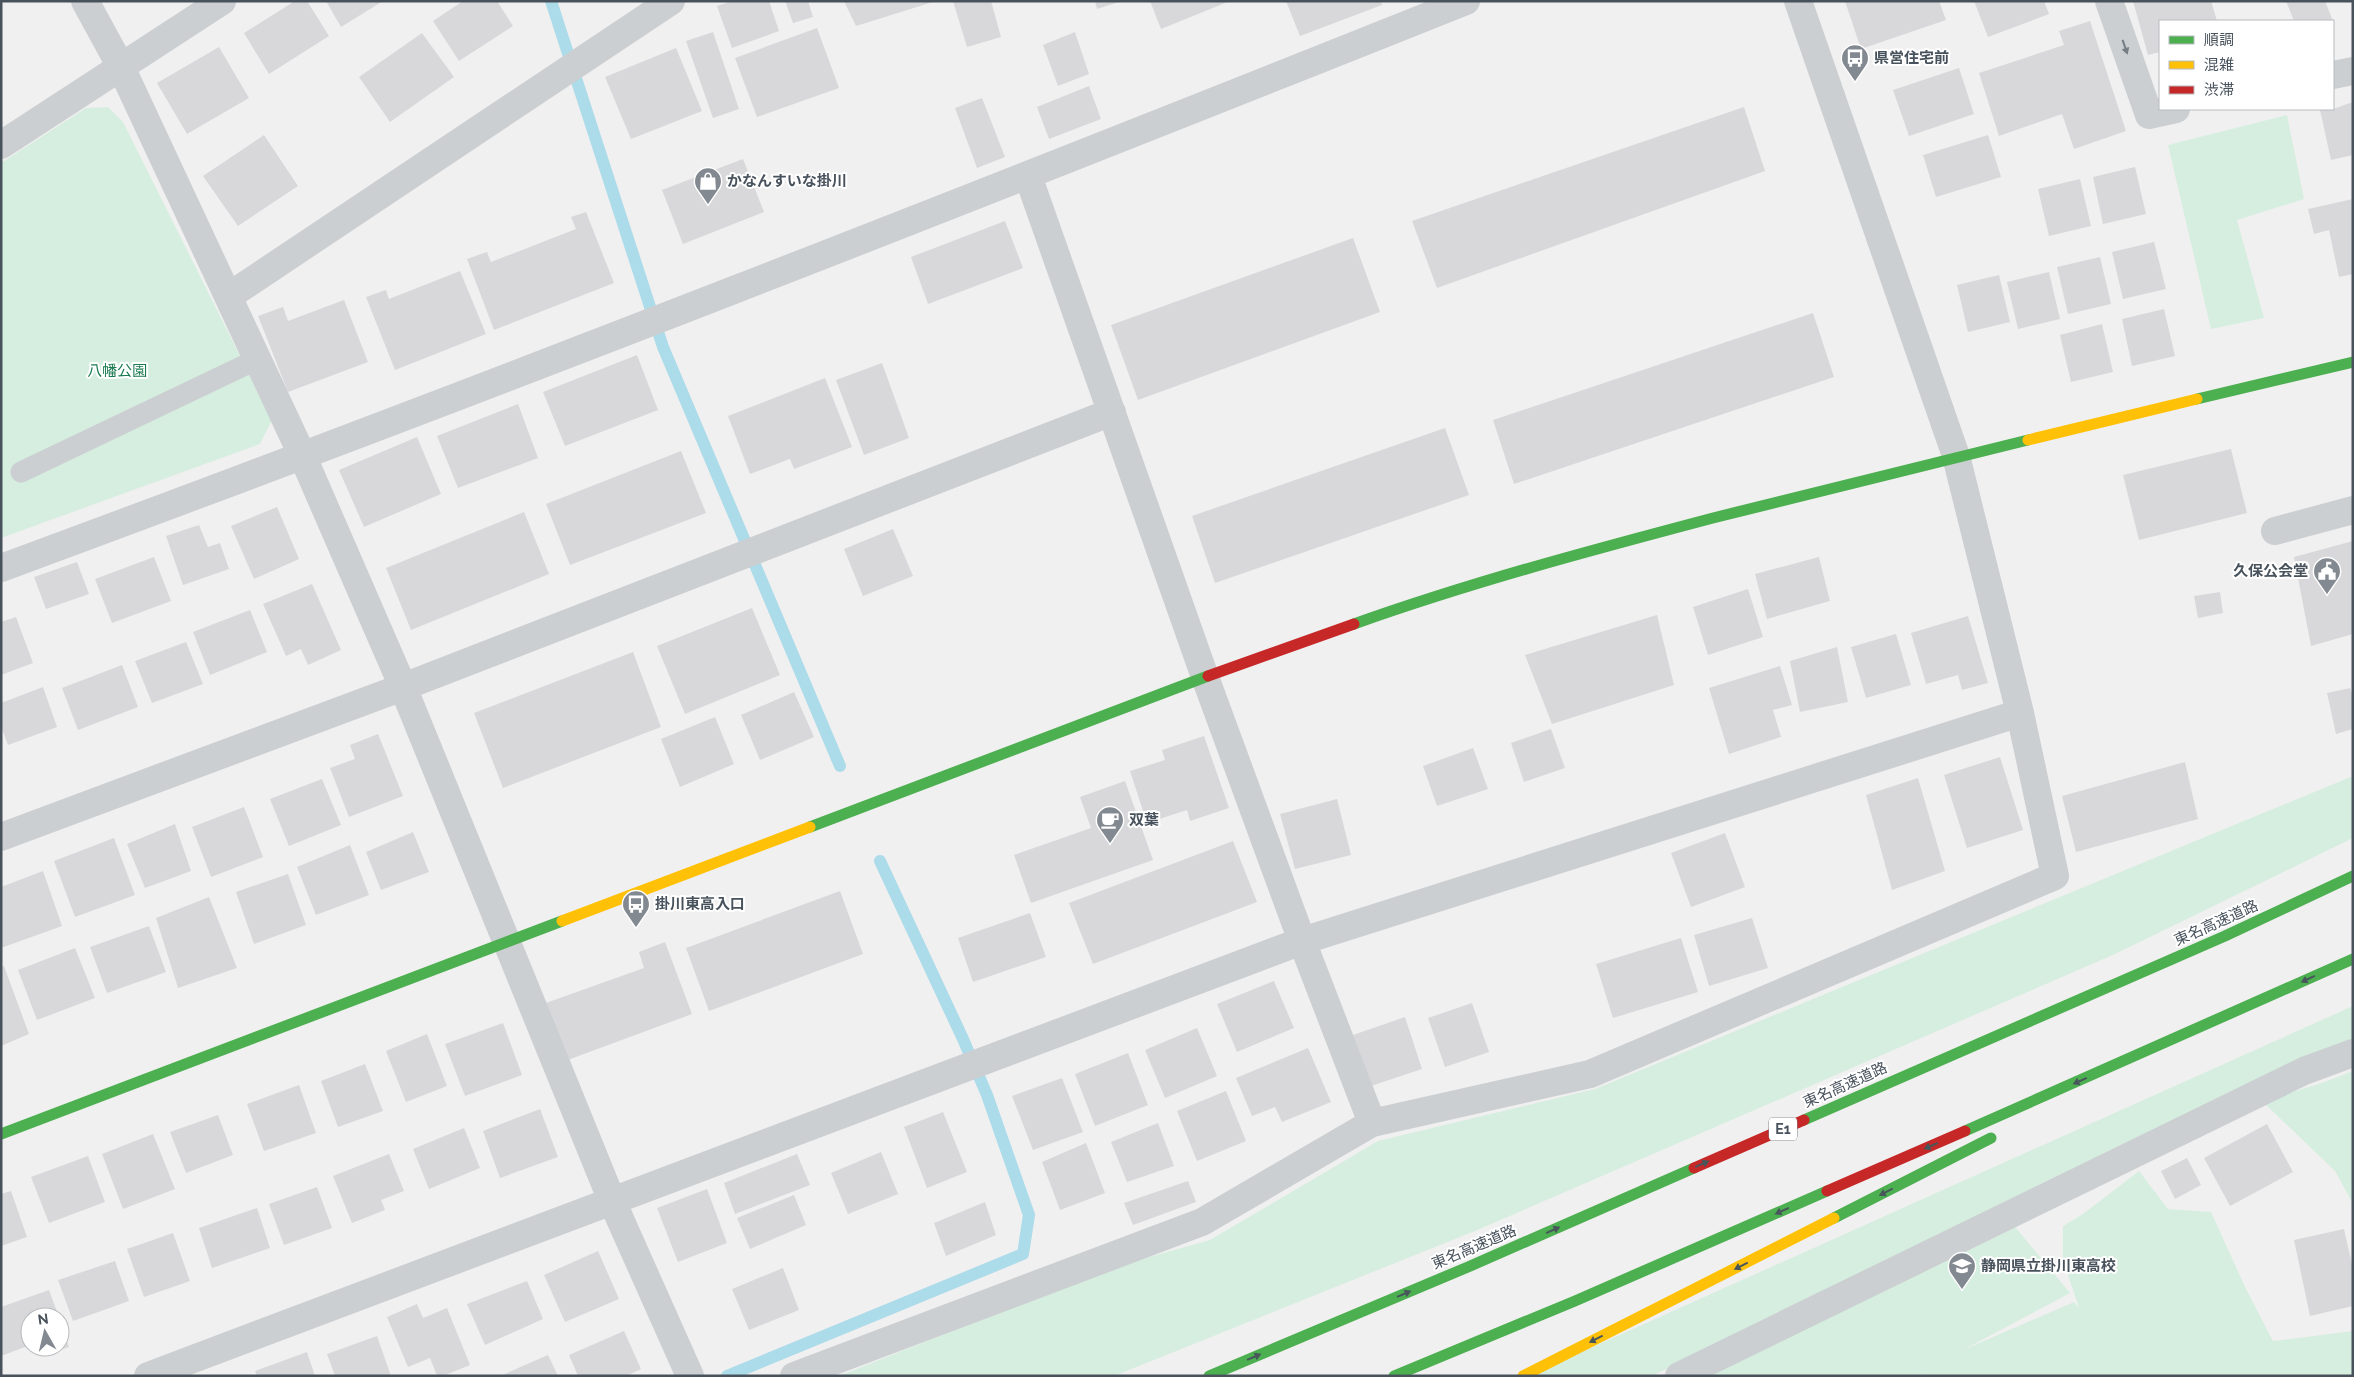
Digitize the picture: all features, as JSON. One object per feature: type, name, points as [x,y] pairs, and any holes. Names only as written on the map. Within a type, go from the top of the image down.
[{"type":"main road","points":[[1,1134],[1204,678],[1427,598],[1575,554],[1956,456],[2353,362]]},
{"type":"main road","name":"東名高速道路","points":[[1209,1376],[1468,1267],[2170,960],[2353,876]]},
{"type":"main road","points":[[1394,1376],[1575,1301],[2241,1010],[2353,959]]},
{"type":"main road","points":[[2074,1096],[2241,1010]]},
{"type":"main road","points":[[1523,1376],[2004,1132]]},
{"type":"street","points":[[85,1],[121,67],[303,457],[403,687],[612,1201],[690,1376]]},
{"type":"street","points":[[1,145],[222,1]]},
{"type":"street","points":[[229,296],[671,1]]},
{"type":"street","points":[[1,568],[303,457],[1028,176],[1466,1]]},
{"type":"street","points":[[794,1376],[1202,1222],[1372,1123],[1590,1074],[2054,876],[2020,714],[1956,456],[1798,1]]},
{"type":"street","points":[[2109,1],[2148,115],[2171,110]]},
{"type":"street","points":[[2334,75],[2353,71]]},
{"type":"street","points":[[1028,176],[1204,678],[1372,1123]]},
{"type":"street","points":[[1,837],[403,687],[1112,412]]},
{"type":"street","points":[[2275,531],[2353,510]]},
{"type":"street","points":[[148,1376],[1302,941],[2020,714]]},
{"type":"street","points":[[1679,1376],[2304,1071],[2353,1053]]},
{"type":"lane","points":[[22,472],[258,359]]},
{"type":"green space","name":"八幡公園","points":[[108,107],[123,122],[272,420],[260,444],[1,538],[1,163],[86,108]]},
{"type":"green space","points":[[2287,115],[2304,199],[2237,220],[2264,318],[2211,329],[2168,145]]},
{"type":"green space","points":[[2353,776],[2353,838],[2113,955],[1475,1231],[1114,1376],[839,1376],[1110,1268],[1210,1240],[1378,1141],[1595,1089]]},
{"type":"green space","points":[[2353,1006],[2353,1060],[2268,1099],[2322,1083],[2353,1071],[2353,1204],[2335,1171],[2262,1101],[2006,1216],[2070,1293],[1963,1350],[2074,1302],[2079,1308],[2063,1260],[2063,1226],[2083,1214],[2139,1171],[2168,1209],[2211,1212],[2246,1289],[2273,1341],[2353,1331],[2353,1376],[1916,1376],[1921,1372],[1914,1376],[1688,1376],[1997,1220],[1651,1376],[1535,1376],[1557,1363]]},
{"type":"building","points":[[295,1],[307,1],[329,36],[269,74],[244,33]]},
{"type":"building","points":[[326,1],[383,1],[341,27]]},
{"type":"building","points":[[463,1],[497,1],[513,26],[459,61],[433,21]]},
{"type":"building","points":[[732,1],[769,1],[779,31],[732,48],[717,6]]},
{"type":"building","points":[[785,1],[808,1],[813,17],[793,23]]},
{"type":"building","points":[[844,1],[933,1],[933,2],[856,26]]},
{"type":"building","points":[[953,1],[991,1],[1001,37],[967,47]]},
{"type":"building","points":[[1095,1],[1119,1],[1119,2],[1097,9]]},
{"type":"building","points":[[1150,1],[1230,1],[1161,29]]},
{"type":"building","points":[[1286,1],[1381,1],[1382,5],[1300,36]]},
{"type":"building","points":[[1845,1],[1939,1],[1946,20],[1861,49]]},
{"type":"building","points":[[1974,1],[2044,1],[2049,14],[1988,37]]},
{"type":"building","points":[[2133,1],[2211,1],[2217,20],[2159,20],[2159,52],[2148,55]]},
{"type":"building","points":[[2286,1],[2325,1],[2333,20],[2294,20]]},
{"type":"building","points":[[2090,21],[2126,131],[2074,149],[2062,114],[1999,136],[1979,73],[2064,45],[2059,31]]},
{"type":"building","points":[[817,28],[839,88],[757,117],[735,58]]},
{"type":"building","points":[[713,32],[739,109],[713,118],[686,41]]},
{"type":"building","points":[[1075,32],[1089,74],[1058,86],[1043,45]]},
{"type":"building","points":[[422,33],[454,77],[390,122],[359,77]]},
{"type":"building","points":[[219,47],[249,98],[187,134],[157,83]]},
{"type":"building","points":[[676,48],[702,111],[631,139],[605,77]]},
{"type":"building","points":[[1959,68],[1974,114],[1909,136],[1893,90]]},
{"type":"building","points":[[1089,86],[1101,119],[1049,139],[1037,107]]},
{"type":"building","points":[[982,98],[1005,157],[977,168],[955,108]]},
{"type":"building","points":[[2353,102],[2353,155],[2331,160],[2320,110],[2334,109]]},
{"type":"building","points":[[1744,107],[1765,171],[1437,288],[1412,221]]},
{"type":"building","points":[[264,135],[298,186],[238,226],[203,176]]},
{"type":"building","points":[[1988,135],[2001,177],[1936,197],[1923,155]]},
{"type":"building","points":[[743,159],[764,212],[683,244],[662,190]]},
{"type":"building","points":[[2135,167],[2146,214],[2103,224],[2093,177]]},
{"type":"building","points":[[2080,179],[2091,226],[2049,236],[2038,189]]},
{"type":"building","points":[[2353,199],[2353,274],[2339,277],[2329,230],[2314,234],[2308,209]]},
{"type":"building","points":[[586,212],[614,283],[494,330],[467,259],[487,252],[491,262],[576,229],[571,217]]},
{"type":"building","points":[[1005,221],[1023,268],[928,304],[911,257]]},
{"type":"building","points":[[1353,238],[1380,312],[1138,400],[1111,325]]},
{"type":"building","points":[[2154,242],[2166,289],[2123,299],[2112,252]]},
{"type":"building","points":[[2100,257],[2111,304],[2068,314],[2057,267]]},
{"type":"building","points":[[460,271],[486,334],[395,370],[366,297],[386,290],[389,299]]},
{"type":"building","points":[[2049,272],[2060,319],[2018,329],[2007,282]]},
{"type":"building","points":[[1999,275],[2010,322],[1968,332],[1957,285]]},
{"type":"building","points":[[344,300],[368,362],[288,392],[258,316],[283,307],[288,321]]},
{"type":"building","points":[[2164,309],[2175,356],[2132,366],[2122,319]]},
{"type":"building","points":[[1813,313],[1834,377],[1514,484],[1493,420]]},
{"type":"building","points":[[2102,324],[2113,372],[2071,382],[2060,335]]},
{"type":"building","points":[[637,355],[658,410],[565,446],[543,392]]},
{"type":"building","points":[[882,363],[909,438],[864,455],[836,380]]},
{"type":"building","points":[[825,378],[852,447],[794,469],[790,459],[750,474],[728,416]]},
{"type":"building","points":[[518,404],[538,458],[458,488],[437,436]]},
{"type":"building","points":[[1445,428],[1469,495],[1215,583],[1192,516]]},
{"type":"building","points":[[417,437],[441,494],[364,527],[339,470]]},
{"type":"building","points":[[2231,449],[2247,513],[2139,540],[2123,475]]},
{"type":"building","points":[[681,451],[706,513],[570,565],[546,504]]},
{"type":"building","points":[[277,507],[299,559],[254,579],[231,526]]},
{"type":"building","points":[[524,512],[549,574],[411,630],[386,568]]},
{"type":"building","points":[[199,525],[208,547],[220,543],[229,569],[183,585],[166,536]]},
{"type":"building","points":[[893,529],[913,576],[863,596],[844,549]]},
{"type":"building","name":"久保公会堂","points":[[2353,541],[2353,634],[2311,646],[2294,557]]},
{"type":"building","points":[[154,557],[171,601],[112,623],[95,579]]},
{"type":"building","points":[[1819,557],[1830,601],[1767,619],[1755,574]]},
{"type":"building","points":[[77,562],[89,594],[46,609],[34,577]]},
{"type":"building","points":[[312,584],[341,650],[308,665],[301,649],[286,656],[263,604]]},
{"type":"building","points":[[1748,589],[1763,637],[1708,655],[1693,607]]},
{"type":"building","points":[[2220,592],[2223,613],[2198,618],[2194,596]]},
{"type":"building","points":[[752,608],[780,675],[685,714],[657,646]]},
{"type":"building","points":[[250,610],[267,652],[210,675],[193,632]]},
{"type":"building","points":[[1657,615],[1674,685],[1552,724],[1525,655]]},
{"type":"building","points":[[1968,616],[1988,683],[1962,690],[1958,675],[1926,684],[1911,633]]},
{"type":"building","points":[[16,617],[33,663],[1,675],[1,622]]},
{"type":"building","points":[[1896,634],[1911,685],[1866,698],[1851,647]]},
{"type":"building","points":[[186,642],[203,684],[152,703],[135,661]]},
{"type":"building","points":[[1837,647],[1848,702],[1800,712],[1790,661]]},
{"type":"building","points":[[633,652],[661,727],[503,788],[474,713]]},
{"type":"building","points":[[122,665],[138,707],[78,730],[62,688]]},
{"type":"building","points":[[1780,666],[1792,705],[1773,710],[1781,737],[1729,754],[1709,688]]},
{"type":"building","points":[[43,687],[57,727],[8,745],[1,726],[1,703]]},
{"type":"building","points":[[2350,688],[2353,697],[2353,729],[2336,734],[2327,693]]},
{"type":"building","points":[[794,692],[814,737],[760,760],[741,715]]},
{"type":"building","points":[[715,717],[734,764],[680,787],[661,739]]},
{"type":"building","points":[[1551,729],[1565,768],[1524,782],[1511,743]]},
{"type":"building","points":[[378,734],[403,796],[349,817],[330,768],[355,759],[350,745]]},
{"type":"building","points":[[1204,736],[1229,808],[1190,821],[1187,810],[1147,823],[1130,771],[1165,760],[1162,750]]},
{"type":"building","points":[[1473,748],[1488,789],[1437,806],[1423,766]]},
{"type":"building","points":[[2000,757],[2023,830],[1967,848],[1944,775]]},
{"type":"building","points":[[2185,762],[2198,819],[2076,852],[2062,796]]},
{"type":"building","points":[[1918,778],[1945,871],[1892,890],[1866,795]]},
{"type":"building","points":[[322,779],[341,825],[289,846],[270,799]]},
{"type":"building","points":[[1125,781],[1153,860],[1031,903],[1014,855],[1091,828],[1080,797]]},
{"type":"building","points":[[1337,799],[1351,855],[1295,869],[1280,814]]},
{"type":"building","points":[[244,807],[263,857],[211,877],[192,827]]},
{"type":"building","points":[[175,824],[191,871],[145,888],[127,844]]},
{"type":"building","points":[[413,832],[429,872],[381,890],[366,852]]},
{"type":"building","points":[[1725,833],[1745,887],[1691,907],[1671,853]]},
{"type":"building","points":[[114,838],[135,895],[75,917],[54,861]]},
{"type":"building","points":[[1233,841],[1257,902],[1093,964],[1069,903]]},
{"type":"building","points":[[350,845],[369,895],[316,915],[297,867]]},
{"type":"building","points":[[43,871],[62,926],[1,948],[1,887]]},
{"type":"building","points":[[288,874],[306,925],[254,944],[236,892]]},
{"type":"building","points":[[840,891],[863,954],[709,1011],[686,948]]},
{"type":"building","points":[[209,897],[237,968],[178,988],[156,918]]},
{"type":"building","points":[[1030,913],[1046,957],[973,982],[958,938]]},
{"type":"building","points":[[1752,918],[1768,968],[1709,986],[1694,935]]},
{"type":"building","points":[[149,926],[166,972],[107,993],[90,947]]},
{"type":"building","points":[[1681,938],[1698,992],[1613,1018],[1596,964]]},
{"type":"building","points":[[665,942],[692,1014],[565,1061],[543,1004],[644,968],[639,952]]},
{"type":"building","points":[[75,948],[95,998],[37,1020],[18,970]]},
{"type":"building","points":[[4,966],[29,1034],[1,1046],[1,967]]},
{"type":"building","points":[[1274,981],[1294,1028],[1237,1052],[1217,1004]]},
{"type":"building","points":[[1472,1003],[1489,1052],[1445,1067],[1428,1018]]},
{"type":"building","points":[[1405,1017],[1422,1069],[1371,1086],[1353,1035]]},
{"type":"building","points":[[503,1023],[522,1075],[465,1096],[445,1044]]},
{"type":"building","points":[[1197,1028],[1217,1076],[1165,1098],[1145,1050]]},
{"type":"building","points":[[427,1034],[447,1086],[406,1102],[386,1051]]},
{"type":"building","points":[[1308,1048],[1331,1102],[1282,1122],[1275,1107],[1252,1116],[1236,1078]]},
{"type":"building","points":[[1128,1053],[1148,1105],[1095,1126],[1075,1074]]},
{"type":"building","points":[[365,1064],[383,1111],[338,1127],[321,1081]]},
{"type":"building","points":[[1062,1078],[1083,1132],[1033,1150],[1012,1096]]},
{"type":"building","points":[[299,1085],[316,1133],[264,1151],[247,1104]]},
{"type":"building","points":[[1226,1091],[1246,1141],[1197,1161],[1177,1111]]},
{"type":"building","points":[[540,1109],[558,1157],[500,1178],[483,1131]]},
{"type":"building","points":[[943,1112],[967,1172],[927,1188],[904,1127]]},
{"type":"building","points":[[218,1115],[233,1155],[186,1173],[170,1132]]},
{"type":"building","points":[[1158,1123],[1174,1166],[1127,1182],[1111,1142]]},
{"type":"building","points":[[2267,1124],[2293,1172],[2230,1206],[2204,1158]]},
{"type":"building","points":[[464,1128],[480,1168],[429,1189],[413,1149]]},
{"type":"building","points":[[153,1134],[175,1189],[123,1209],[102,1154]]},
{"type":"building","points":[[1086,1143],[1105,1193],[1060,1210],[1042,1162]]},
{"type":"building","points":[[881,1152],[898,1194],[848,1214],[831,1173]]},
{"type":"building","points":[[389,1154],[404,1191],[381,1200],[385,1210],[352,1223],[333,1176]]},
{"type":"building","points":[[797,1154],[810,1185],[735,1214],[724,1183]]},
{"type":"building","points":[[88,1156],[105,1202],[49,1223],[31,1177]]},
{"type":"building","points":[[2187,1158],[2201,1185],[2175,1199],[2161,1171]]},
{"type":"building","points":[[1188,1181],[1196,1202],[1133,1225],[1124,1203]]},
{"type":"building","points":[[317,1187],[332,1228],[284,1245],[269,1204]]},
{"type":"building","points":[[707,1189],[727,1243],[678,1262],[657,1208]]},
{"type":"building","points":[[11,1191],[27,1237],[1,1246],[1,1194]]},
{"type":"building","points":[[794,1195],[806,1225],[750,1249],[737,1218]]},
{"type":"building","points":[[985,1202],[996,1235],[946,1256],[934,1223]]},
{"type":"building","points":[[257,1208],[270,1248],[212,1268],[199,1228]]},
{"type":"building","points":[[2344,1229],[2353,1269],[2353,1306],[2310,1316],[2294,1240]]},
{"type":"building","points":[[173,1233],[190,1281],[144,1297],[127,1249]]},
{"type":"building","points":[[598,1251],[619,1299],[565,1322],[544,1275]]},
{"type":"building","points":[[115,1261],[129,1301],[73,1321],[70,1307],[68,1307],[58,1280]]},
{"type":"building","points":[[783,1268],[799,1310],[749,1330],[732,1289]]},
{"type":"building","points":[[527,1281],[543,1319],[485,1345],[467,1304]]},
{"type":"building","points":[[49,1290],[55,1307],[20,1307],[20,1349],[1,1356],[1,1307]]},
{"type":"building","points":[[417,1304],[423,1318],[447,1308],[470,1365],[443,1376],[437,1376],[430,1358],[408,1367],[387,1317]]},
{"type":"building","points":[[624,1331],[641,1369],[626,1376],[578,1376],[569,1355]]},
{"type":"building","points":[[377,1336],[391,1376],[335,1376],[327,1354]]},
{"type":"building","points":[[307,1352],[315,1376],[257,1376],[255,1371]]},
{"type":"building","points":[[548,1355],[558,1376],[500,1376]]},
{"type":"waterway","points":[[551,1],[663,347],[840,766]]},
{"type":"waterway","points":[[727,1376],[1023,1254],[1029,1215],[987,1095],[880,861]]},
{"type":"traffic: fast","points":[[2197,399],[2353,362]]},
{"type":"traffic: fast","points":[[1354,624],[1488,580],[1622,542],[2028,440]]},
{"type":"traffic: fast","points":[[810,827],[1208,676]]},
{"type":"traffic: fast","points":[[1804,1120],[2225,936],[2353,876]]},
{"type":"traffic: fast","points":[[1,1134],[562,921]]},
{"type":"traffic: fast","points":[[1965,1131],[2353,959]]},
{"type":"traffic: fast","points":[[1834,1218],[1991,1138]]},
{"type":"traffic: fast","points":[[1209,1376],[1468,1267],[1694,1168]]},
{"type":"traffic: fast","points":[[1394,1376],[1575,1301],[1827,1191]]},
{"type":"traffic: slow","points":[[2028,440],[2197,399]]},
{"type":"traffic: slow","points":[[562,921],[810,827]]},
{"type":"traffic: slow","points":[[1523,1376],[1834,1218]]},
{"type":"traffic: jam","points":[[1208,676],[1354,624]]},
{"type":"traffic: jam","points":[[1694,1168],[1804,1120]]},
{"type":"traffic: jam","points":[[1827,1191],[1965,1131]]},
{"type":"place","name":"県営住宅前","points":[[1855,82]]},
{"type":"place","name":"かなんすいな掛川","points":[[708,205]]},
{"type":"place","name":"久保公会堂","points":[[2327,595]]},
{"type":"place","name":"双葉","points":[[1110,844]]},
{"type":"place","name":"掛川東高入口","points":[[636,928]]},
{"type":"place","name":"静岡県立掛川東高校","points":[[1962,1290]]}]
